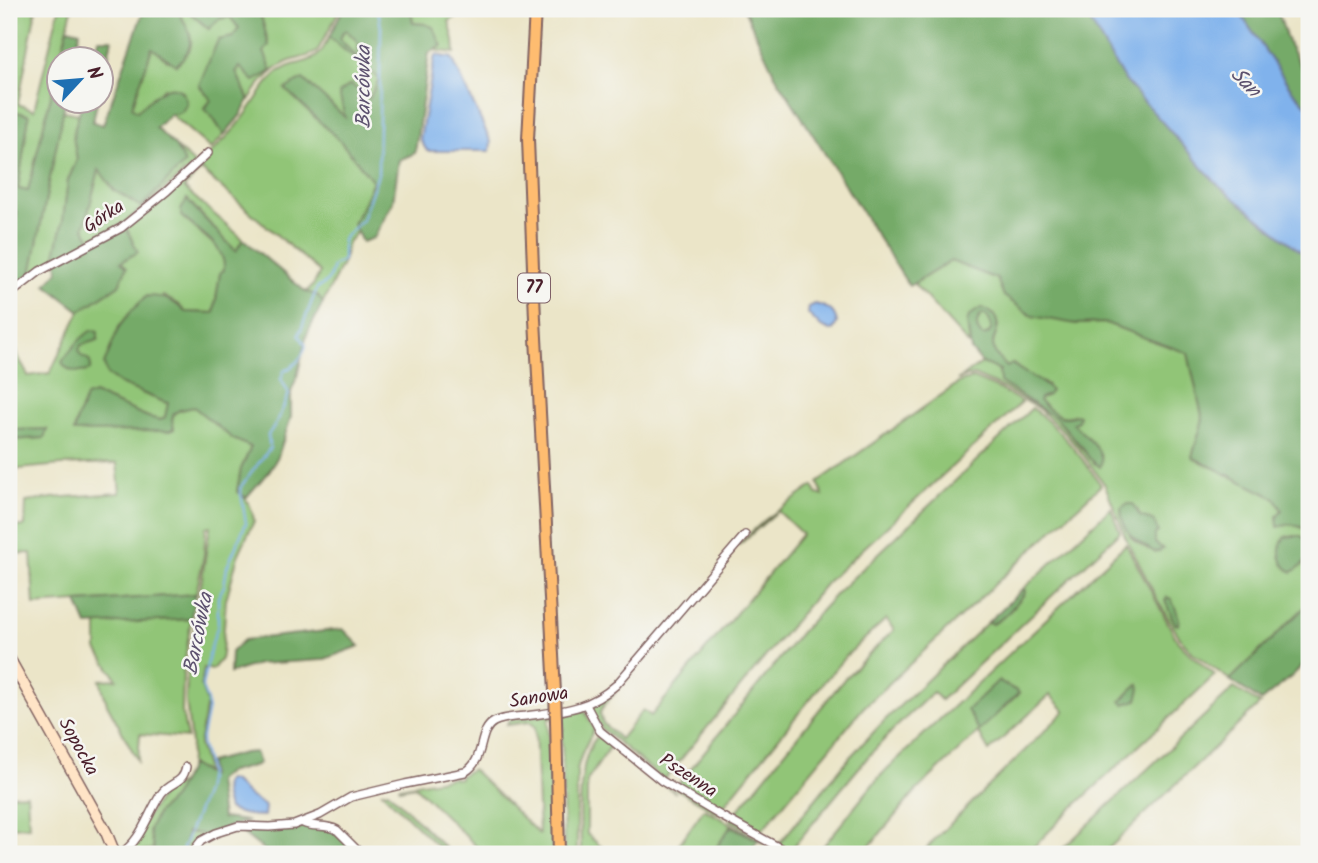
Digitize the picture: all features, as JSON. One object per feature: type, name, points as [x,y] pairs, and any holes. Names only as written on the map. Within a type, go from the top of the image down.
[{"type":"main road","name":"77","points":[[535,9],[528,139],[555,692],[559,854]]},
{"type":"street","name":"Górka","points":[[9,295],[40,271],[121,228],[208,153]]},
{"type":"street","name":"Sanowa","points":[[191,854],[201,841],[238,826],[284,827],[302,823],[351,797],[465,772],[471,769],[478,759],[486,729],[495,722],[568,710],[597,700],[616,685],[745,535]]},
{"type":"street","name":"Sopocka","points":[[9,658],[117,854]]},
{"type":"street","name":"Pszenna","points":[[586,705],[600,731],[662,781],[791,854]]},
{"type":"street","points":[[117,854],[135,843],[163,790],[181,780],[186,767]]},
{"type":"street","name":"Sanowa","points":[[302,823],[337,830],[361,854]]},
{"type":"green space","points":[[9,9],[36,9],[18,104],[34,110],[46,62],[46,116],[28,191],[18,189],[29,115],[10,111],[9,116]]},
{"type":"green space","points":[[59,9],[72,9],[63,46],[50,46]]},
{"type":"green space","points":[[144,9],[176,9],[189,31],[188,51],[176,65],[152,48],[132,107],[137,111],[156,94],[170,88],[177,88],[182,93],[187,102],[183,110],[170,114],[156,128],[175,146],[185,163],[141,207],[114,190],[99,170],[84,228],[93,242],[126,227],[138,252],[121,262],[127,267],[119,285],[80,311],[46,285],[58,271],[56,250],[68,180],[77,160],[73,135],[78,116],[94,116],[93,122],[103,125],[106,116],[116,116],[116,88]]},
{"type":"green space","points":[[176,9],[186,9],[208,29],[219,19],[230,16],[239,29],[233,37],[211,100],[204,109],[224,135],[211,149],[170,114],[176,114],[164,88],[136,111],[132,107],[152,48],[169,61],[189,49],[191,38]]},
{"type":"green space","points":[[186,9],[259,9],[269,45],[264,52],[272,71],[254,81],[240,67],[236,72],[249,100],[224,135],[204,109],[211,100],[199,85],[218,40],[233,37],[239,28],[230,17],[219,19],[209,29]]},
{"type":"green space","points":[[259,9],[340,9],[317,52],[277,68],[249,100],[236,72],[269,45]]},
{"type":"green space","points":[[343,9],[411,9],[413,23],[433,27],[442,46],[429,53],[415,153],[399,160],[393,202],[374,238],[362,242],[353,224],[373,181],[341,142],[285,89],[303,79],[345,117],[339,93],[351,84],[369,99],[379,79],[329,37]],"holes":[[[346,30],[358,42],[357,51],[362,63],[340,39]]]},
{"type":"green space","points":[[411,9],[462,9],[462,14],[449,21],[455,53],[434,50],[442,46],[425,24],[413,23]]},
{"type":"green space","points":[[744,9],[1083,9],[1123,78],[1219,186],[1309,258],[1309,530],[1292,524],[1278,527],[1277,516],[1282,510],[1275,498],[1192,457],[1203,420],[1188,353],[1106,323],[1076,324],[1032,316],[1004,296],[997,279],[951,261],[909,286],[775,75]]},
{"type":"green space","points":[[1237,9],[1277,9],[1289,45],[1305,73],[1309,73],[1309,108],[1292,90]]},
{"type":"green space","points":[[68,28],[80,31],[77,46],[63,46]]},
{"type":"green space","points":[[346,29],[358,42],[357,51],[362,63],[340,39]]},
{"type":"green space","points":[[329,37],[379,79],[369,100],[346,118],[341,142],[373,181],[353,224],[357,232],[348,242],[343,262],[323,303],[316,295],[306,292],[320,272],[201,170],[184,188],[243,239],[236,252],[187,199],[181,216],[218,248],[225,260],[214,313],[185,312],[179,305],[163,296],[120,384],[169,403],[165,417],[160,420],[148,417],[94,394],[77,419],[74,431],[170,431],[174,429],[174,413],[194,407],[233,439],[251,447],[241,469],[237,491],[249,504],[254,521],[238,556],[226,600],[221,659],[212,670],[204,668],[201,686],[207,703],[199,744],[206,774],[201,769],[189,770],[191,744],[186,700],[187,676],[210,526],[206,527],[204,555],[196,594],[34,605],[31,553],[9,554],[9,527],[25,526],[26,502],[120,493],[117,463],[9,470],[9,440],[44,438],[47,430],[9,430],[9,338],[28,376],[50,373],[80,311],[119,285],[126,227],[224,140],[275,75],[286,67],[314,58]]},
{"type":"green space","points":[[99,39],[112,39],[110,46],[97,46]]},
{"type":"green space","points":[[10,110],[29,115],[18,189],[28,191],[46,116],[62,116],[31,274],[9,292],[9,252],[17,212],[9,208]]},
{"type":"green space","points":[[62,116],[78,116],[73,135],[77,160],[68,180],[56,250],[57,260],[31,274]]},
{"type":"green space","points":[[176,147],[195,164],[128,220],[93,242],[84,228],[99,169],[114,190],[184,163]]},
{"type":"green space","points":[[187,199],[236,251],[243,239],[306,292],[317,295],[323,303],[307,334],[291,392],[291,417],[278,456],[270,470],[246,498],[237,491],[241,469],[251,447],[233,439],[194,407],[174,413],[174,429],[170,431],[74,432],[86,397],[94,394],[148,417],[160,420],[165,417],[168,403],[120,384],[107,375],[104,364],[119,327],[147,296],[168,299],[185,312],[214,313],[220,273],[224,270],[223,261],[221,253],[210,239],[181,216]]},
{"type":"green space","points":[[951,261],[998,279],[1004,296],[1076,324],[1106,323],[1188,353],[1203,420],[1192,457],[1275,498],[1292,524],[1309,530],[1309,545],[1302,537],[1285,537],[1303,565],[1309,555],[1309,603],[1230,680],[1193,653],[1180,638],[1159,603],[1126,538],[1105,485],[1063,431],[1039,409],[1003,388],[974,375],[957,380],[982,363],[1001,371],[1000,382],[1057,419],[1095,464],[1080,431],[1073,423],[1073,415],[1059,415],[1039,401],[1048,395],[1048,385],[1029,377],[1013,364],[1007,367],[995,354],[993,344],[998,326],[995,315],[981,308],[968,331],[970,346],[914,284]],"holes":[[[1138,511],[1140,516],[1153,521],[1157,532],[1155,543],[1148,549],[1130,536]]]},
{"type":"green space","points":[[981,308],[993,314],[997,324],[993,343],[997,356],[1007,367],[1012,364],[1051,391],[1039,401],[1052,411],[1063,417],[1079,415],[1078,421],[1073,423],[1098,449],[1102,461],[1100,467],[1089,458],[1057,419],[1000,382],[1000,370],[982,363],[971,350],[967,323],[969,316]],"holes":[[[982,314],[986,315],[991,327],[989,333],[983,336],[978,331],[977,322]]]},
{"type":"green space","points":[[982,314],[986,315],[991,327],[989,333],[983,336],[977,325]]},
{"type":"green space","points":[[92,330],[98,332],[98,340],[81,345],[79,350],[80,355],[89,360],[90,370],[70,370],[62,362]]},
{"type":"green space","points":[[973,378],[1022,402],[826,583],[664,780],[602,729],[592,708],[612,692],[615,693],[600,713],[603,723],[620,739],[643,710],[651,716],[802,534],[778,511],[738,544],[766,519],[813,486],[817,494],[823,496],[818,482],[960,382]]},
{"type":"green space","points":[[1032,408],[1070,444],[1101,485],[863,708],[758,835],[730,820],[845,678],[894,630],[886,619],[845,657],[718,813],[675,788],[801,632],[837,593]]},
{"type":"green space","points":[[47,429],[44,438],[9,440],[9,430]]},
{"type":"green space","points":[[1133,504],[1140,516],[1154,521],[1158,532],[1155,534],[1155,543],[1163,549],[1153,551],[1130,534],[1121,514],[1121,508]]},
{"type":"green space","points":[[1111,508],[1120,532],[941,700],[933,692],[892,731],[789,852],[778,845],[850,757],[885,720],[988,622],[992,624],[1006,615],[1025,593],[1024,588]]},
{"type":"green space","points":[[1301,536],[1308,541],[1308,556],[1301,566],[1292,572],[1282,561],[1280,546],[1285,537]]},
{"type":"green space","points":[[1126,544],[1178,642],[1215,675],[1027,854],[922,854],[1065,711],[1050,695],[989,751],[978,732],[915,792],[863,854],[817,854],[887,769]],"holes":[[[999,680],[1019,693],[979,731]]]},
{"type":"green space","points":[[1024,588],[1025,593],[1006,614],[992,624],[988,622]]},
{"type":"green space","points":[[196,594],[191,619],[87,625],[77,602]]},
{"type":"green space","points":[[1167,597],[1176,608],[1178,625],[1175,624],[1165,601]]},
{"type":"green space","points":[[1309,603],[1309,659],[1292,676],[1261,701],[1230,680]]},
{"type":"green space","points":[[191,619],[183,675],[182,712],[187,738],[140,734],[138,761],[107,704],[100,680],[117,679],[97,650],[97,624]]},
{"type":"green space","points":[[343,629],[360,646],[322,660],[258,664],[230,673],[231,652],[244,640]]},
{"type":"green space","points":[[999,680],[1019,693],[979,731],[967,710]]},
{"type":"green space","points":[[1139,684],[1137,700],[1124,704],[1121,701]]},
{"type":"green space","points":[[1234,688],[1260,704],[1103,854],[1057,854]]},
{"type":"green space","points":[[582,710],[594,729],[577,769],[577,854],[564,854],[562,717],[548,719],[553,854],[484,854],[415,786],[399,789],[454,777],[460,778],[472,769],[539,834],[535,727],[530,722],[507,725],[509,720]]},
{"type":"green space","points":[[597,737],[613,744],[676,793],[645,772],[612,744],[587,781],[587,834],[609,854],[581,854],[582,776],[590,748]]},
{"type":"green space","points":[[255,752],[259,763],[227,773],[217,781],[222,818],[248,821],[207,835],[187,832],[184,854],[155,854],[149,830],[158,812],[173,798],[191,765],[210,776],[209,762]]},
{"type":"green space","points":[[182,782],[173,798],[158,812],[149,830],[155,854],[153,849],[123,854],[162,794]]},
{"type":"green space","points":[[388,791],[451,854],[445,854],[382,792]]},
{"type":"green space","points":[[27,794],[29,826],[9,827],[9,795]]},
{"type":"green space","points":[[704,809],[786,854],[731,826],[712,854],[672,854]]},
{"type":"green space","points":[[731,826],[758,840],[749,854],[712,854]]},
{"type":"green space","points":[[240,827],[329,828],[359,854],[269,854],[241,832]]},
{"type":"green space","points":[[187,832],[207,835],[189,854],[184,854]]},
{"type":"water","name":"San","points":[[1083,9],[1237,9],[1291,89],[1309,108],[1309,258],[1219,186],[1123,78]]},
{"type":"water","points":[[435,55],[452,58],[491,142],[490,151],[427,151],[420,139]]},
{"type":"water","points":[[815,304],[832,312],[837,323],[833,330],[821,327],[808,314],[809,307]]},
{"type":"water","points":[[228,780],[265,806],[264,816],[245,815],[228,809],[224,793],[225,782]]},
{"type":"waterway","name":"Barcówka","points":[[181,854],[205,792],[208,774],[201,742],[208,709],[202,687],[218,625],[218,597],[224,586],[227,567],[246,523],[240,488],[270,448],[268,435],[289,394],[281,379],[284,371],[295,364],[303,353],[306,345],[299,335],[317,288],[328,280],[333,266],[343,260],[343,239],[362,220],[378,174],[381,28],[378,9]]}]
